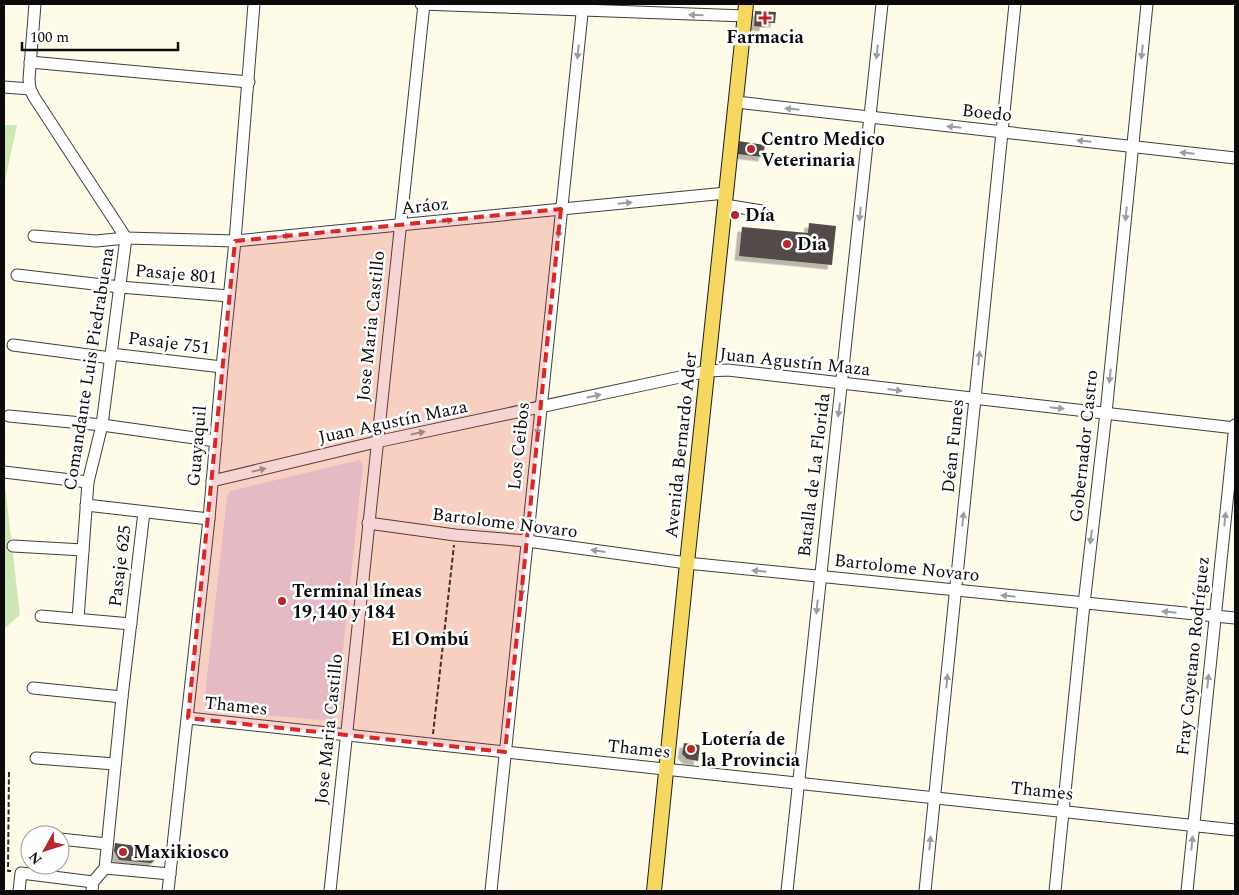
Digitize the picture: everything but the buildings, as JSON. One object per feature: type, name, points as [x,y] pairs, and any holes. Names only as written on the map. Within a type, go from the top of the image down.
[{"type":"main road","name":"Avenida Bernardo Ader","points":[[654,891],[686,563],[708,371],[745,10]]},
{"type":"street","points":[[4,87],[30,89],[30,62],[35,4]]},
{"type":"street","name":"Guayaquil","points":[[168,891],[209,519],[249,82],[254,4]]},
{"type":"street","points":[[423,4],[745,10]]},
{"type":"street","name":"Jose Maria Castillo","points":[[330,891],[423,4]]},
{"type":"street","name":"Batalla de La Florida","points":[[787,891],[882,4]]},
{"type":"street","name":"Déan Funes","points":[[925,891],[1015,4]]},
{"type":"street","name":"Gobernador Castro","points":[[1055,891],[1147,4]]},
{"type":"street","name":"Los Ceibos","points":[[491,891],[582,7]]},
{"type":"street","points":[[30,62],[249,82]]},
{"type":"street","name":"Comandante Luis Piedrabuena","points":[[30,89],[126,238],[102,425],[88,482],[78,619]]},
{"type":"street","name":"Boedo","points":[[736,102],[1235,158]]},
{"type":"street","name":"Aráoz","points":[[34,236],[96,241],[126,238],[235,241],[561,209],[726,199],[762,211]]},
{"type":"street","name":"Pasaje 801","points":[[17,275],[120,287],[229,296]]},
{"type":"street","name":"Pasaje 751","points":[[13,345],[222,368]]},
{"type":"street","name":"Juan Agustín Maza","points":[[212,481],[376,442],[708,371],[728,370],[1235,427]]},
{"type":"street","points":[[9,416],[102,425],[216,441]]},
{"type":"street","name":"Fray Cayetano Rodríguez","points":[[1186,891],[1235,427]]},
{"type":"street","points":[[4,472],[88,482]]},
{"type":"street","points":[[86,505],[209,519]]},
{"type":"street","name":"Pasaje 625","points":[[131,624],[144,512]]},
{"type":"street","name":"Bartolome Novaro","points":[[368,524],[455,535],[527,541],[686,563],[1235,618]]},
{"type":"street","points":[[14,546],[83,550]]},
{"type":"street","points":[[31,875],[93,887],[105,868],[131,624],[41,616]]},
{"type":"street","points":[[33,688],[122,698]]},
{"type":"street","name":"Thames","points":[[188,718],[1194,824],[1235,830]]},
{"type":"street","points":[[36,758],[115,764]]},
{"type":"street","points":[[70,839],[107,844]]},
{"type":"street","points":[[105,868],[170,874]]},
{"type":"street","points":[[18,891],[21,875]]},
{"type":"path","points":[[432,744],[455,535]]},
{"type":"path","points":[[9,772],[8,870],[20,873]]},
{"type":"highlighted area","points":[[561,209],[505,752],[188,718],[235,241]]},
{"type":"shaded area","name":"Terminal líneas 19,140 y 184","points":[[360,460],[363,465],[336,715],[332,721],[209,710],[204,704],[227,497],[230,491]]},
{"type":"green space","points":[[4,125],[17,125],[4,185]]},
{"type":"green space","points":[[4,477],[20,615],[4,629]]},
{"type":"place","name":"Farmacia","points":[[765,18]]},
{"type":"place","name":"Centro Medico Veterinaria","points":[[751,149]]},
{"type":"place","name":"Día","points":[[735,215]]},
{"type":"place","name":"Dia","points":[[787,244]]},
{"type":"place","name":"Terminal líneas 19,140 y 184","points":[[282,601]]},
{"type":"place","name":"Lotería de la Provincia","points":[[691,749]]},
{"type":"place","name":"Maxikiosco","points":[[123,852]]},
{"type":"district","name":"El Ombú","points":[[430,639]]}]
